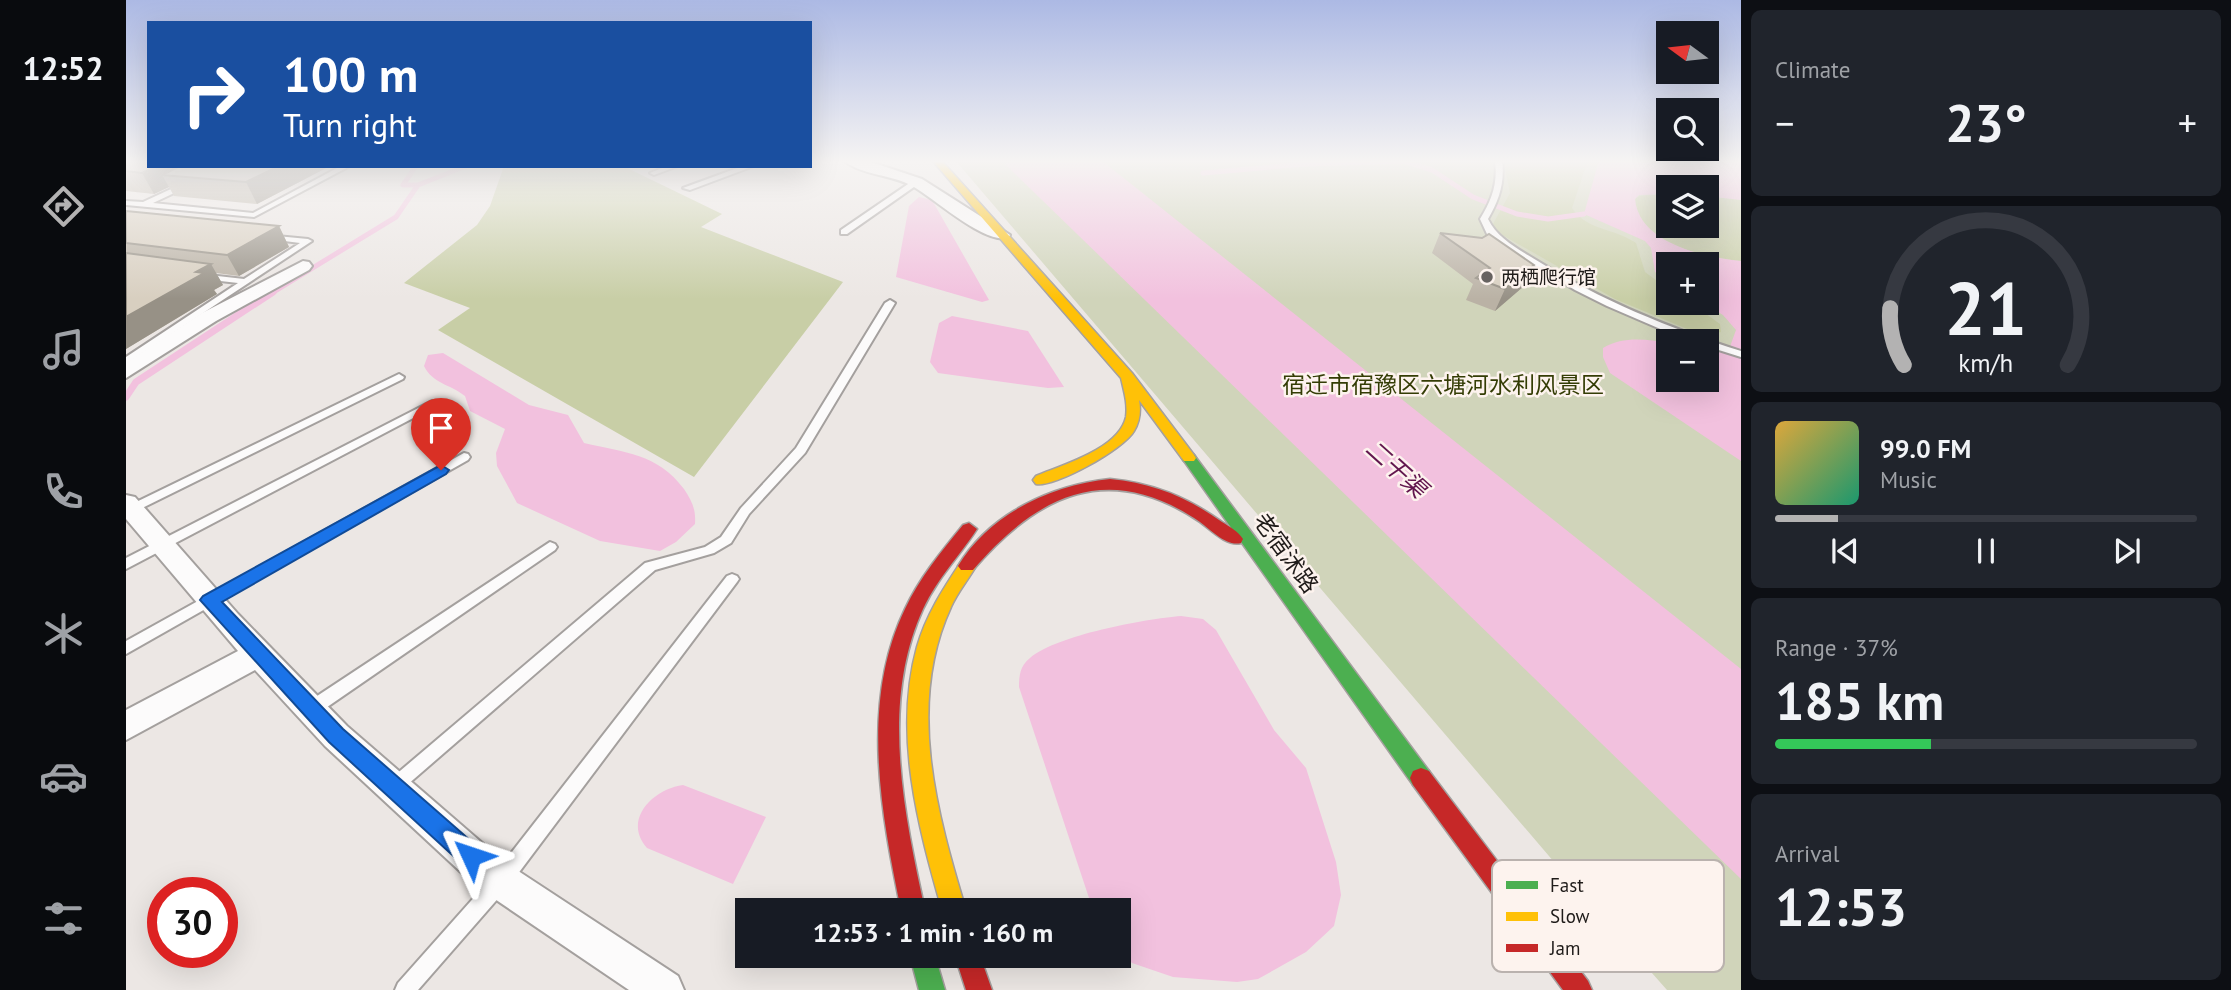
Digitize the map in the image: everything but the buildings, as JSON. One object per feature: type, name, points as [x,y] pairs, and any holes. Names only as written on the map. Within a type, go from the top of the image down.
[{"type":"main road","name":"老宿沭路","points":[[977,206],[1127,376],[1492,876]]},
{"type":"main road","points":[[1027,487],[1100,452],[1127,431],[1133,411],[1127,376]]},
{"type":"main road","points":[[951,898],[921,783],[917,717],[921,663],[936,616],[961,572],[980,550],[1009,521],[1057,492],[1082,484],[1111,482],[1142,487],[1179,500],[1216,522],[1267,566]]},
{"type":"main road","points":[[911,898],[890,782],[888,719],[894,658],[910,611],[938,564],[980,519]]},
{"type":"main road","points":[[926,968],[932,990]]},
{"type":"main road","points":[[972,968],[979,990]]},
{"type":"main road","name":"老宿沭路","points":[[1565,972],[1579,990]]},
{"type":"street","points":[[951,206],[1002,234]]},
{"type":"street","points":[[126,372],[229,306],[303,266]]},
{"type":"street","points":[[128,508],[311,710],[393,787],[501,881],[664,990]]},
{"type":"street","points":[[126,726],[258,654]]},
{"type":"lane","points":[[155,206],[254,215],[271,206]]},
{"type":"lane","points":[[844,232],[882,206]]},
{"type":"lane","points":[[1491,206],[1484,219],[1490,232],[1517,253],[1608,302],[1738,353]]},
{"type":"lane","points":[[126,361],[308,241],[256,235]]},
{"type":"lane","points":[[193,275],[246,282]]},
{"type":"lane","points":[[393,787],[650,566],[709,550],[726,540],[745,511],[801,450],[890,303]]},
{"type":"lane","points":[[126,349],[141,351]]},
{"type":"lane","points":[[128,508],[399,377]]},
{"type":"lane","points":[[126,564],[432,404]]},
{"type":"lane","points":[[126,648],[464,457]]},
{"type":"lane","points":[[311,710],[550,547]]},
{"type":"lane","points":[[405,990],[501,881],[732,579]]},
{"type":"green space","points":[[490,206],[706,206],[722,214],[701,227],[843,282],[694,477],[438,330],[470,308],[404,283],[477,225]]},
{"type":"green space","name":"宿迁市宿豫区六塘河水利风景区","points":[[994,206],[1656,206],[1656,238],[1719,238],[1719,206],[1741,206],[1741,990],[1667,990],[1651,972],[1724,972],[1724,860],[1552,860]]},
{"type":"green space","points":[[1503,206],[1573,206],[1585,221],[1636,243],[1645,272],[1656,280],[1656,315],[1708,315],[1720,324],[1721,332],[1719,329],[1687,329],[1615,299],[1497,232],[1493,224]]},
{"type":"green space","points":[[1637,206],[1656,206],[1656,233],[1648,227]]},
{"type":"green space","points":[[1719,206],[1741,206],[1741,261],[1719,258],[1719,252],[1695,252],[1663,238],[1719,238]]},
{"type":"water","points":[[909,206],[936,206],[989,300],[982,302],[896,277]]},
{"type":"water","name":"二干渠","points":[[1048,206],[1159,206],[1741,669],[1741,879]]},
{"type":"water","points":[[1586,206],[1637,206],[1648,227],[1656,233],[1656,238],[1663,238],[1696,252],[1656,252],[1656,273],[1651,248],[1645,241],[1584,214]]},
{"type":"water","points":[[1719,257],[1741,261],[1741,461],[1610,373],[1603,357],[1603,348],[1611,344],[1627,340],[1656,342],[1656,392],[1719,392],[1719,352],[1728,352],[1736,330],[1719,313]]},
{"type":"water","points":[[952,316],[1028,331],[1064,387],[1048,388],[938,373],[930,362],[939,323]]},
{"type":"water","points":[[443,353],[529,405],[568,415],[584,443],[627,452],[663,468],[674,477],[689,497],[694,509],[695,524],[676,542],[660,551],[600,541],[517,503],[497,466],[496,453],[505,429],[470,411],[465,396],[432,377],[424,366],[428,355]]},
{"type":"water","points":[[1181,616],[1203,619],[1216,630],[1274,730],[1306,768],[1336,862],[1341,895],[1334,926],[1306,952],[1258,979],[1237,982],[1173,977],[1131,962],[1131,898],[1089,898],[1019,687],[1024,664],[1043,650],[1080,635]]},
{"type":"water","points":[[683,785],[766,817],[733,884],[647,848],[640,837],[639,817],[644,807],[661,793]]},
{"type":"waterway","points":[[270,294],[396,217],[403,206]]},
{"type":"waterway","points":[[1497,206],[1517,214],[1548,219],[1584,214]]},
{"type":"waterway","points":[[126,397],[136,382],[273,292]]},
{"type":"traffic: fast","points":[[1189,458],[1421,778]]},
{"type":"traffic: fast","points":[[926,968],[932,990]]},
{"type":"traffic: slow","points":[[977,206],[1147,400],[1189,458]]},
{"type":"traffic: slow","points":[[1041,480],[1094,457],[1119,440],[1127,431],[1133,409],[1127,376]]},
{"type":"traffic: slow","points":[[950,898],[930,823],[922,779],[918,734],[919,690],[927,647],[942,605],[967,566]]},
{"type":"traffic: jam","points":[[967,566],[1008,524],[1031,508],[1056,495],[1083,487],[1110,484],[1138,487],[1167,496],[1194,510],[1235,539]]},
{"type":"traffic: jam","points":[[910,898],[896,824],[891,780],[889,736],[892,693],[899,651],[914,610],[935,571],[969,529]]},
{"type":"traffic: jam","points":[[1421,778],[1492,873]]},
{"type":"traffic: jam","points":[[972,968],[979,990]]},
{"type":"traffic: jam","points":[[1566,972],[1579,990]]},
{"type":"place","name":"两栖爬行馆","points":[[1487,277]]},
{"type":"route","points":[[441,470],[209,600],[336,736],[471,856]]}]
